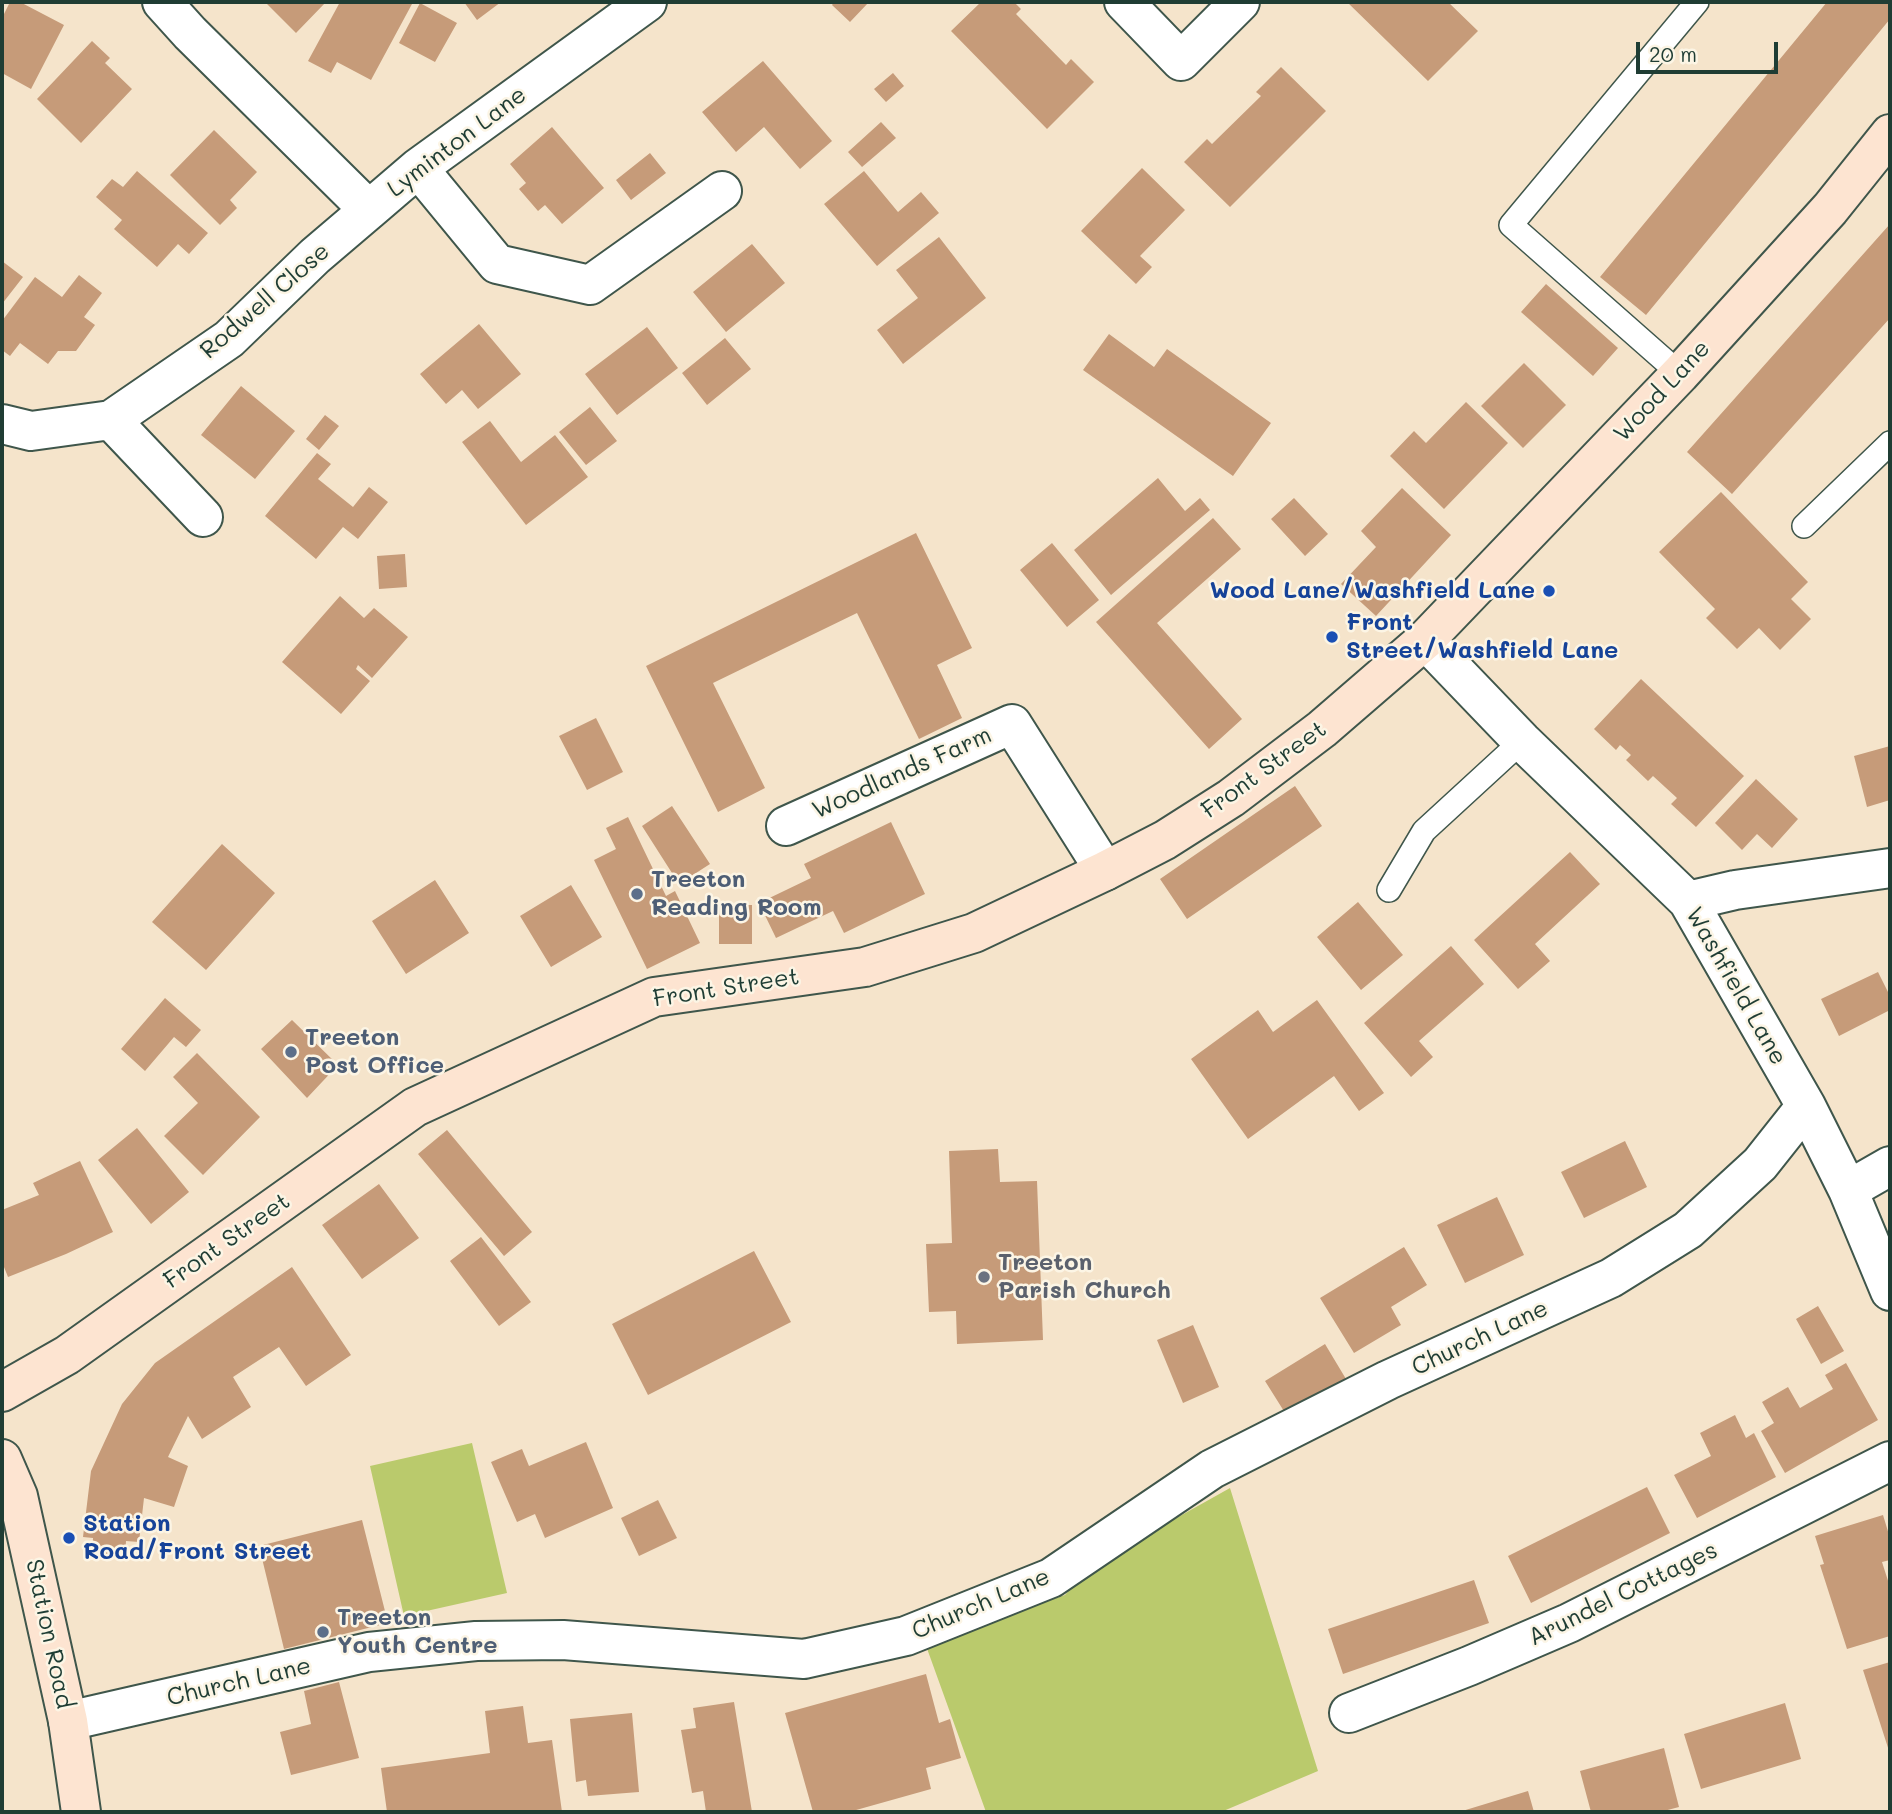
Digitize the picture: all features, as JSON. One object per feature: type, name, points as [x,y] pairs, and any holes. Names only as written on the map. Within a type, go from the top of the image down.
[{"type":"street","name":"Lyminton Lane","points":[[162,2],[369,210],[418,168],[647,2]]},
{"type":"street","points":[[1124,2],[1181,61],[1240,2]]},
{"type":"street","name":"Wood Lane","points":[[1425,640],[1680,374],[1829,209],[1890,134]]},
{"type":"street","points":[[418,168],[497,264],[590,285],[722,191]]},
{"type":"street","name":"Rodwell Close","points":[[2,424],[31,431],[111,420],[229,340],[315,256],[369,210]]},
{"type":"street","points":[[111,420],[203,517]]},
{"type":"street","name":"Washfield Lane","points":[[1425,640],[1522,740],[1688,901],[1806,1106],[1848,1190],[1890,1290]]},
{"type":"street","name":"Front Street","points":[[2,1392],[67,1355],[415,1107],[654,997],[865,967],[974,933],[1165,840],[1231,798],[1322,729],[1425,640]]},
{"type":"street","name":"Woodlands Farm","points":[[786,826],[1012,724],[1105,871]]},
{"type":"street","points":[[1688,901],[1735,890],[1890,867]]},
{"type":"street","name":"Church Lane","points":[[68,1721],[369,1652],[476,1641],[563,1640],[804,1659],[906,1636],[1051,1578],[1212,1469],[1388,1380],[1611,1278],[1688,1230],[1760,1164],[1806,1106]]},
{"type":"street","points":[[1848,1190],[1890,1166]]},
{"type":"street","name":"Station Road","points":[[2,1459],[18,1496],[68,1721],[82,1812]]},
{"type":"street","name":"Arundel Cottages","points":[[1349,1713],[1569,1623],[1890,1461]]},
{"type":"lane","points":[[1680,374],[1511,225],[1697,2]]},
{"type":"lane","points":[[1804,526],[1890,443]]},
{"type":"lane","points":[[1389,890],[1424,831],[1522,740]]},
{"type":"green space","points":[[472,1443],[507,1593],[404,1616],[370,1466]]},
{"type":"green space","points":[[1230,1488],[1318,1771],[1221,1812],[986,1812],[925,1643],[1065,1595],[1089,1567]]},
{"type":"building","points":[[10,2],[20,2],[64,25],[31,89],[2,73],[2,18]]},
{"type":"building","points":[[265,2],[326,2],[296,33]]},
{"type":"building","points":[[340,2],[412,4],[371,80],[337,62],[331,73],[308,61]]},
{"type":"building","points":[[464,2],[501,2],[477,20]]},
{"type":"building","points":[[834,2],[869,2],[850,22],[832,5]]},
{"type":"building","points":[[981,2],[1014,2],[1021,9],[1016,14],[1066,65],[1071,59],[1094,82],[1047,129],[951,31]]},
{"type":"building","points":[[1347,2],[1448,2],[1478,31],[1428,81]]},
{"type":"building","points":[[1827,2],[1890,2],[1890,19],[1646,315],[1600,277]]},
{"type":"building","points":[[420,3],[457,23],[435,62],[399,43]]},
{"type":"building","points":[[92,41],[110,58],[105,63],[132,89],[81,143],[37,99]]},
{"type":"building","points":[[763,61],[832,141],[800,169],[764,127],[736,152],[702,112]]},
{"type":"building","points":[[1281,67],[1326,111],[1230,207],[1184,162],[1207,139],[1212,144],[1261,96],[1256,92]]},
{"type":"building","points":[[893,73],[904,86],[886,102],[874,89]]},
{"type":"building","points":[[881,122],[896,138],[862,167],[848,152]]},
{"type":"building","points":[[552,127],[604,188],[562,224],[545,205],[538,211],[519,189],[526,183],[510,164]]},
{"type":"building","points":[[214,130],[257,172],[230,200],[237,208],[220,225],[170,175]]},
{"type":"building","points":[[650,153],[666,173],[631,200],[616,180]]},
{"type":"building","points":[[1142,168],[1185,210],[1140,256],[1152,267],[1136,284],[1081,231]]},
{"type":"building","points":[[137,171],[208,233],[189,254],[178,244],[157,267],[114,229],[122,220],[96,197],[112,179],[123,187]]},
{"type":"building","points":[[864,171],[898,212],[921,192],[939,213],[877,266],[824,204]]},
{"type":"building","points":[[1890,224],[1890,318],[1732,494],[1687,452]]},
{"type":"building","points":[[939,237],[986,298],[903,364],[877,330],[918,298],[896,270]]},
{"type":"building","points":[[752,244],[785,283],[726,332],[693,292]]},
{"type":"building","points":[[2,261],[23,277],[2,304]]},
{"type":"building","points":[[79,275],[102,293],[84,317],[95,325],[76,351],[58,351],[48,364],[20,343],[10,356],[2,350],[2,321],[35,277],[62,297]]},
{"type":"building","points":[[1546,284],[1618,348],[1593,376],[1521,312]]},
{"type":"building","points":[[479,324],[521,374],[478,409],[462,390],[446,404],[420,374]]},
{"type":"building","points":[[647,327],[678,368],[617,415],[585,374]]},
{"type":"building","points":[[1109,334],[1154,367],[1167,349],[1271,423],[1233,476],[1083,370]]},
{"type":"building","points":[[725,338],[751,369],[707,405],[682,373]]},
{"type":"building","points":[[1524,363],[1566,405],[1523,448],[1481,406]]},
{"type":"building","points":[[241,386],[295,431],[255,479],[201,435]]},
{"type":"building","points":[[1466,402],[1508,443],[1444,509],[1390,456],[1414,431],[1426,443]]},
{"type":"building","points":[[590,407],[617,441],[586,465],[559,432]]},
{"type":"building","points":[[325,415],[339,426],[319,450],[306,439]]},
{"type":"building","points":[[490,421],[521,462],[555,435],[588,477],[526,525],[462,442]]},
{"type":"building","points":[[317,453],[331,464],[318,479],[353,507],[369,487],[388,502],[358,539],[343,527],[316,559],[265,516]]},
{"type":"building","points":[[1158,478],[1185,511],[1200,498],[1210,510],[1111,595],[1074,550]]},
{"type":"building","points":[[1402,488],[1451,535],[1376,616],[1341,584],[1376,547],[1361,531]]},
{"type":"building","points":[[1721,492],[1808,582],[1791,599],[1811,619],[1780,650],[1759,628],[1737,649],[1706,618],[1715,609],[1659,552]]},
{"type":"building","points":[[1294,498],[1328,534],[1305,556],[1271,519]]},
{"type":"building","points":[[1213,518],[1241,549],[1157,623],[1242,719],[1209,749],[1096,622]]},
{"type":"building","points":[[916,533],[972,648],[937,665],[962,718],[919,739],[857,613],[713,683],[765,788],[718,812],[646,666]]},
{"type":"building","points":[[1052,543],[1099,600],[1067,627],[1020,570]]},
{"type":"building","points":[[405,554],[407,587],[379,589],[377,556]]},
{"type":"building","points":[[340,596],[364,618],[374,608],[408,637],[372,678],[358,665],[356,669],[370,681],[341,714],[282,662]]},
{"type":"building","points":[[1641,679],[1744,776],[1696,827],[1671,804],[1677,798],[1653,776],[1648,781],[1626,760],[1631,755],[1620,745],[1616,750],[1594,729]]},
{"type":"building","points":[[596,718],[623,772],[587,790],[559,736]]},
{"type":"building","points":[[1890,746],[1890,800],[1867,807],[1854,756]]},
{"type":"building","points":[[1756,779],[1798,819],[1772,848],[1757,834],[1742,850],[1715,823]]},
{"type":"building","points":[[1295,786],[1322,826],[1187,919],[1160,879]]},
{"type":"building","points":[[672,806],[710,864],[679,884],[642,826]]},
{"type":"building","name":"Treeton Reading Room","points":[[628,817],[666,896],[675,891],[700,943],[647,969],[594,860],[616,849],[606,828]]},
{"type":"building","points":[[891,822],[925,894],[844,933],[833,911],[776,938],[759,903],[811,878],[804,864]]},
{"type":"building","points":[[222,844],[275,893],[206,970],[152,922]]},
{"type":"building","points":[[1570,852],[1600,884],[1535,944],[1550,961],[1518,989],[1474,940]]},
{"type":"building","points":[[435,880],[469,933],[406,974],[372,921]]},
{"type":"building","points":[[571,885],[602,937],[551,967],[520,916]]},
{"type":"building","points":[[1358,902],[1403,955],[1361,990],[1317,937]]},
{"type":"building","points":[[719,905],[752,905],[752,944],[719,944]]},
{"type":"building","points":[[1451,946],[1484,984],[1419,1041],[1433,1057],[1411,1077],[1364,1023]]},
{"type":"building","points":[[1878,972],[1890,996],[1890,1010],[1839,1036],[1821,999]]},
{"type":"building","points":[[165,998],[201,1030],[186,1047],[174,1037],[145,1071],[121,1049]]},
{"type":"building","points":[[1317,1000],[1384,1093],[1359,1111],[1334,1076],[1248,1139],[1191,1059],[1258,1010],[1273,1032]]},
{"type":"building","points":[[292,1020],[338,1065],[307,1098],[261,1049]]},
{"type":"building","points":[[197,1053],[260,1117],[203,1175],[164,1136],[198,1103],[173,1077]]},
{"type":"building","points":[[137,1128],[189,1192],[151,1224],[98,1160]]},
{"type":"building","points":[[447,1130],[532,1232],[504,1256],[418,1154]]},
{"type":"building","points":[[1625,1141],[1647,1187],[1584,1218],[1561,1172]]},
{"type":"building","name":"Treeton Parish Church","points":[[998,1149],[1000,1182],[1037,1181],[1043,1340],[957,1344],[956,1311],[929,1312],[926,1244],[952,1243],[949,1151]]},
{"type":"building","points":[[80,1161],[113,1232],[8,1277],[2,1262],[2,1210],[39,1195],[33,1183]]},
{"type":"building","points":[[379,1184],[419,1238],[362,1279],[322,1225]]},
{"type":"building","points":[[1497,1197],[1524,1255],[1465,1283],[1437,1225]]},
{"type":"building","points":[[481,1237],[531,1302],[499,1326],[450,1261]]},
{"type":"building","points":[[1404,1247],[1427,1285],[1391,1307],[1401,1325],[1354,1353],[1320,1298]]},
{"type":"building","points":[[754,1251],[791,1322],[648,1395],[612,1324]]},
{"type":"building","points":[[292,1267],[351,1355],[306,1386],[279,1347],[233,1377],[251,1407],[202,1439],[188,1416],[168,1457],[188,1466],[174,1507],[144,1498],[139,1542],[126,1541],[125,1558],[92,1557],[93,1538],[83,1537],[91,1471],[122,1404],[155,1363]]},
{"type":"building","points":[[1818,1306],[1844,1351],[1821,1364],[1796,1319]]},
{"type":"building","points":[[1193,1325],[1219,1387],[1183,1403],[1157,1340]]},
{"type":"building","points":[[1325,1344],[1346,1379],[1287,1416],[1265,1381]]},
{"type":"building","points":[[1846,1363],[1878,1420],[1785,1473],[1761,1431],[1774,1423],[1762,1402],[1788,1387],[1800,1408],[1833,1389],[1825,1375]]},
{"type":"building","points":[[1735,1415],[1746,1438],[1754,1433],[1776,1477],[1697,1518],[1674,1475],[1711,1456],[1700,1433]]},
{"type":"building","points":[[586,1442],[613,1508],[545,1538],[535,1514],[517,1522],[491,1462],[522,1449],[529,1466]]},
{"type":"building","points":[[1647,1487],[1670,1533],[1531,1603],[1508,1556]]},
{"type":"building","points":[[658,1500],[677,1538],[639,1556],[621,1518]]},
{"type":"building","points":[[1883,1515],[1890,1538],[1890,1560],[1882,1562],[1890,1587],[1890,1636],[1847,1649],[1820,1565],[1824,1564],[1815,1536]]},
{"type":"building","points":[[362,1520],[388,1623],[284,1649],[259,1546]]},
{"type":"building","points":[[1474,1580],[1489,1623],[1343,1674],[1328,1629]]},
{"type":"building","points":[[1890,1662],[1890,1754],[1863,1670]]},
{"type":"building","points":[[926,1674],[939,1723],[950,1719],[961,1758],[926,1768],[931,1789],[849,1812],[813,1812],[785,1713]]},
{"type":"building","points":[[339,1682],[359,1758],[291,1775],[280,1732],[311,1724],[304,1691]]},
{"type":"building","points":[[734,1702],[752,1812],[706,1812],[703,1791],[692,1793],[681,1730],[696,1728],[693,1708]]},
{"type":"building","points":[[1785,1703],[1801,1759],[1701,1789],[1684,1734]]},
{"type":"building","points":[[523,1706],[528,1743],[552,1740],[562,1812],[387,1812],[381,1768],[490,1753],[485,1711]]},
{"type":"building","points":[[632,1713],[639,1792],[588,1796],[586,1780],[576,1782],[570,1719]]},
{"type":"building","points":[[1664,1748],[1679,1807],[1660,1812],[1591,1812],[1580,1771]]},
{"type":"building","points":[[1528,1791],[1534,1812],[1459,1812]]},
{"type":"place","name":"Wood Lane/Washfield Lane","points":[[1549,591]]},
{"type":"place","name":"Front Street/Washfield Lane","points":[[1332,637]]},
{"type":"place","name":"Treeton Reading Room","points":[[637,894]]},
{"type":"place","name":"Treeton Post Office","points":[[291,1052]]},
{"type":"place","name":"Treeton Parish Church","points":[[984,1277]]},
{"type":"place","name":"Station Road/Front Street","points":[[69,1538]]},
{"type":"place","name":"Treeton Youth Centre","points":[[323,1632]]}]
